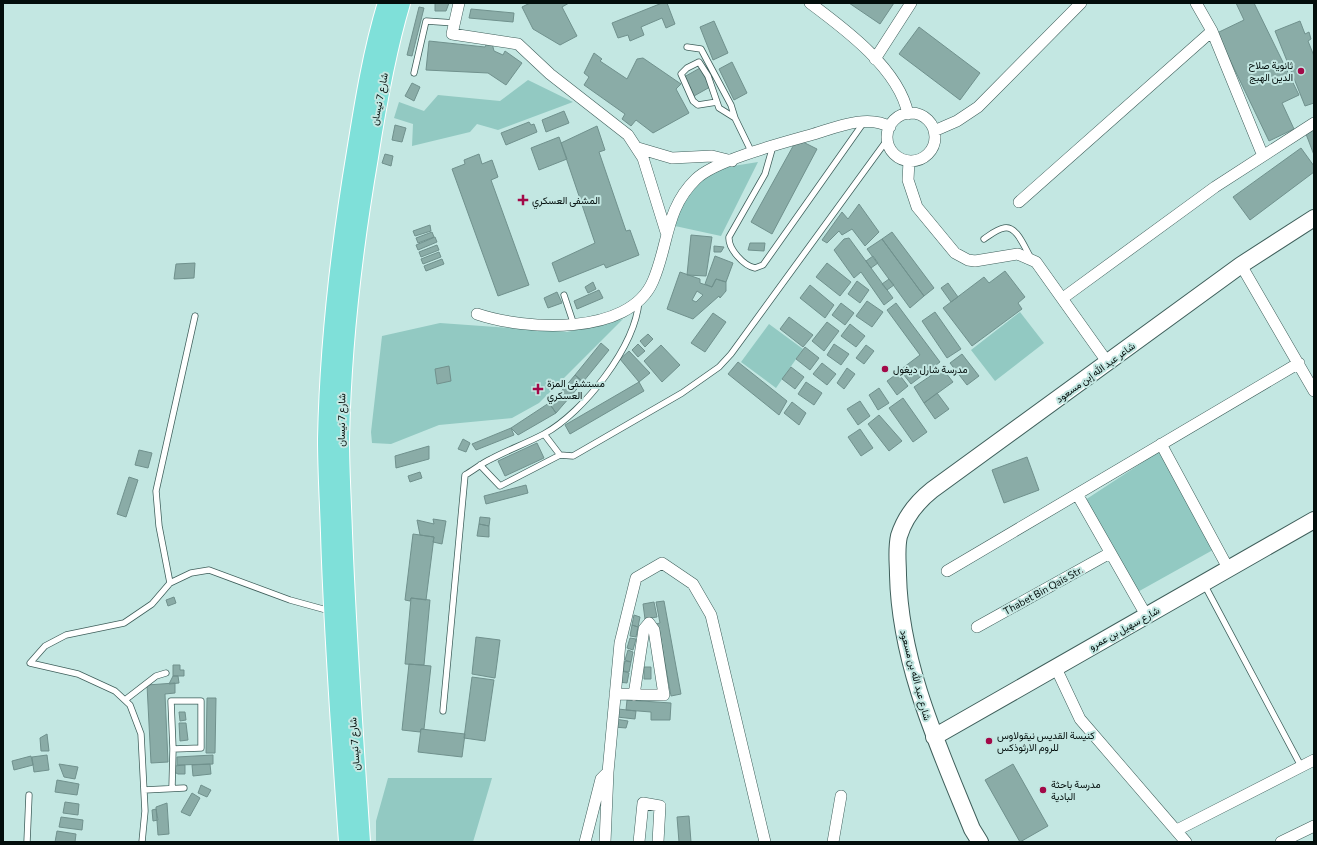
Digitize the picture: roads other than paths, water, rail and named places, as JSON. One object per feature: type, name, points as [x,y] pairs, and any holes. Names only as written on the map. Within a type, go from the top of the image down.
[{"type":"main road","name":"شارع 7 نيسان","points":[[361,842],[339,613],[327,442],[334,311],[344,223],[364,101],[379,30],[387,3]]},
{"type":"main road","name":"شارع 7 نيسان","points":[[348,842],[339,613],[340,442],[347,312],[357,225],[378,103],[392,33],[401,3]]},
{"type":"street","points":[[459,3],[452,34],[518,44],[550,74],[622,130],[638,148],[646,167],[666,232]]},
{"type":"street","points":[[810,3],[855,40],[875,59],[898,86],[903,96],[908,114]]},
{"type":"street","points":[[875,59],[911,3]]},
{"type":"street","points":[[934,131],[957,121],[978,107],[1081,3]]},
{"type":"street","points":[[1199,4],[1212,31],[1263,156]]},
{"type":"street","points":[[1019,202],[1212,31]]},
{"type":"street","points":[[908,114],[922,116],[927,120],[934,131],[934,139],[929,152],[917,160],[909,161],[897,157],[889,146],[887,140],[890,127],[900,116],[908,114]]},
{"type":"street","points":[[477,314],[509,322],[549,326],[574,325],[595,321],[618,313],[639,301],[645,295],[654,279],[666,232],[675,208],[688,187],[706,170],[773,146],[864,121],[878,121],[890,127]]},
{"type":"street","points":[[1063,298],[1159,227],[1314,122]]},
{"type":"street","points":[[638,148],[649,153],[672,158],[712,156],[732,161]]},
{"type":"street","points":[[909,161],[908,180],[917,207],[955,253],[968,260],[975,261],[1012,254],[1031,258],[1041,267],[1108,363]]},
{"type":"street","name":"شاعر عبد الله إبن مسعود","points":[[897,545],[907,518],[925,496],[1241,265],[1314,218]]},
{"type":"street","points":[[1241,265],[1314,391]]},
{"type":"street","points":[[947,572],[1299,363]]},
{"type":"street","points":[[1161,444],[1228,568]]},
{"type":"street","points":[[1077,494],[1146,616]]},
{"type":"street","name":"شارع سهيل بن عمرو","points":[[934,737],[1055,666],[1314,520]]},
{"type":"street","name":"شارع عبد الله بن مسعود","points":[[897,545],[899,607],[922,703],[934,737],[972,829],[980,842]]},
{"type":"street","name":"Thabet Bin Qais Str.","points":[[977,627],[1110,553]]},
{"type":"street","points":[[605,842],[608,772],[620,643],[636,578],[662,562],[693,584],[711,614],[765,842]]},
{"type":"street","points":[[615,694],[634,695],[664,695],[654,630],[649,623],[644,629],[634,695]]},
{"type":"street","points":[[1055,666],[1080,719],[1186,842]]},
{"type":"street","points":[[1177,830],[1314,760]]},
{"type":"street","points":[[585,842],[601,779],[608,772]]},
{"type":"street","points":[[833,842],[841,796]]},
{"type":"street","points":[[639,842],[643,803],[660,806],[658,842]]},
{"type":"street","points":[[1281,842],[1314,826]]},
{"type":"lane","points":[[414,73],[426,21],[455,23]]},
{"type":"lane","points":[[687,47],[701,49],[731,105],[735,118],[752,154]]},
{"type":"lane","points":[[717,102],[698,105],[693,101],[681,74],[687,68],[699,62],[708,76],[717,102],[719,108],[735,118]]},
{"type":"lane","points":[[773,146],[765,174],[729,238],[730,247],[748,265],[756,268],[763,266],[864,121]]},
{"type":"lane","points":[[544,434],[560,455],[568,457],[578,453],[682,393],[725,362],[887,140]]},
{"type":"lane","points":[[984,239],[1003,228],[1010,228],[1015,232],[1031,258]]},
{"type":"lane","points":[[564,296],[574,325]]},
{"type":"lane","points":[[443,711],[465,475],[480,465],[544,434],[584,400],[609,369],[631,334],[639,301]]},
{"type":"lane","points":[[170,583],[159,526],[156,491],[195,316]]},
{"type":"lane","points":[[480,465],[500,486],[560,455]]},
{"type":"lane","points":[[142,842],[145,811],[140,734],[130,705],[115,691],[78,674],[30,664],[45,646],[66,635],[124,623],[152,604],[170,583],[191,573],[209,570],[290,600],[339,613]]},
{"type":"lane","points":[[1203,582],[1301,766]]},
{"type":"lane","points":[[125,700],[156,676],[166,673]]},
{"type":"lane","points":[[172,788],[173,749],[171,701],[201,701],[201,748],[173,749]]},
{"type":"lane","points":[[144,790],[184,788]]},
{"type":"lane","points":[[27,842],[29,795]]},
{"type":"place","name":"ثانوية صلاح الدين الهبج","points":[[1301,71]]},
{"type":"place","name":"المشفى العسكري","points":[[523,200]]},
{"type":"place","name":"مدرسة شارل ديغول","points":[[885,369]]},
{"type":"place","name":"مستشفى المزة العسكري","points":[[538,389]]},
{"type":"place","name":"كنيسة القديس نيقولاوس للروم الارثوذكس","points":[[989,741]]},
{"type":"place","name":"مدرسة باحثة البادية","points":[[1043,790]]}]
